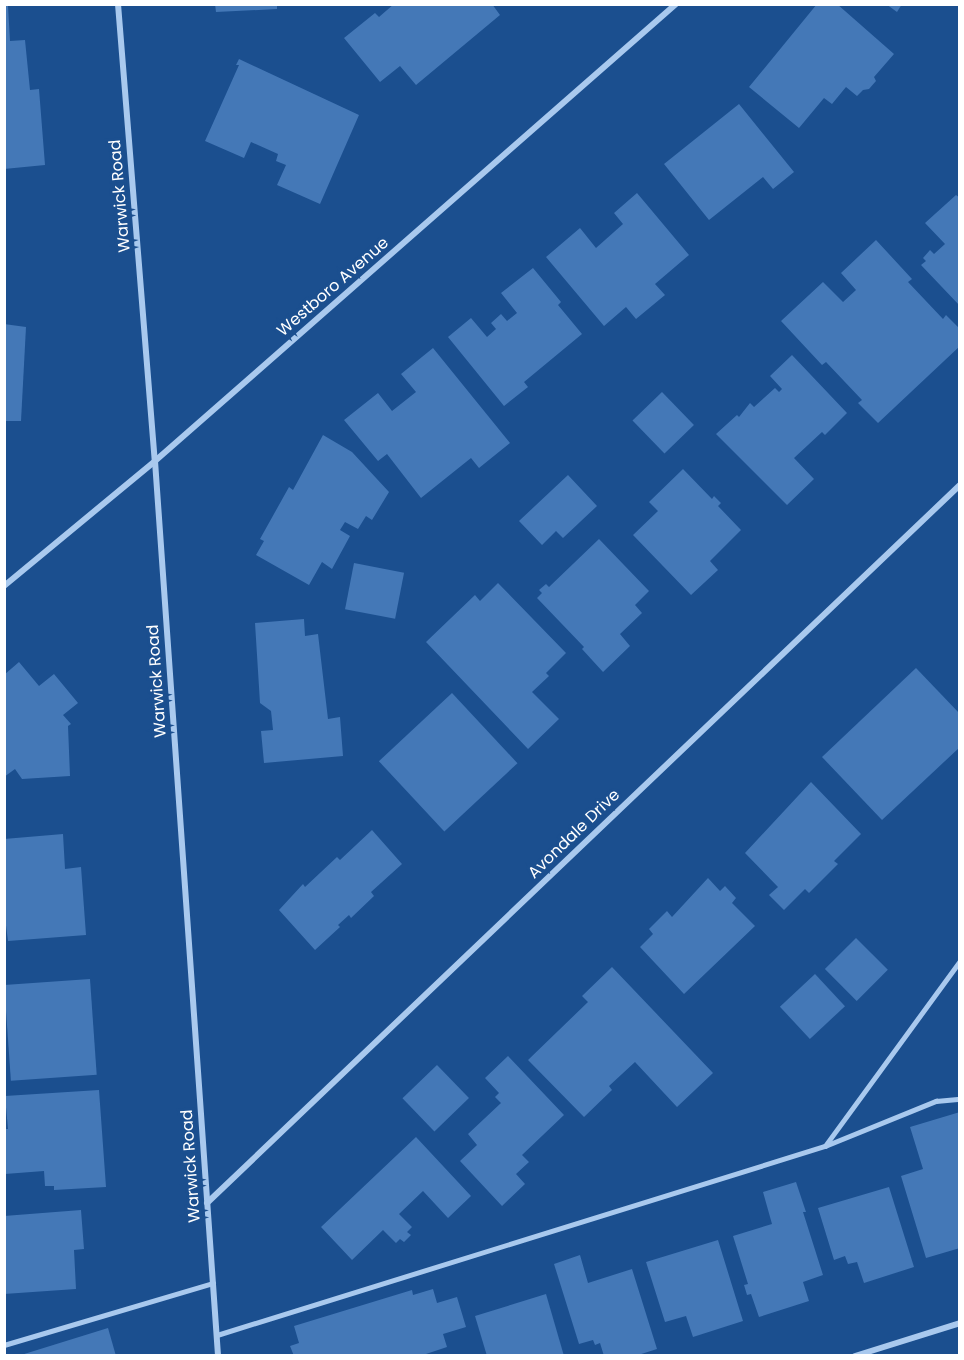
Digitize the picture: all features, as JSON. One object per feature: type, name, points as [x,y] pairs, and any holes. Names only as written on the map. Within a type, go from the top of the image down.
[{"type":"street","name":"Warwick Road","points":[[118,4],[155,461],[218,1356]]},
{"type":"street","name":"Westboro Avenue","points":[[4,586],[155,461],[676,4]]},
{"type":"street","name":"Avondale Drive","points":[[207,1203],[960,485]]},
{"type":"street","points":[[855,1356],[960,1323]]},
{"type":"lane","points":[[825,1146],[960,961]]},
{"type":"lane","points":[[217,1335],[825,1146],[936,1101],[960,1099]]},
{"type":"lane","points":[[4,1345],[213,1283]]},
{"type":"building","points":[[215,4],[277,4],[277,9],[216,12]]},
{"type":"building","points":[[394,4],[492,4],[500,15],[416,85],[400,66],[380,82],[344,38],[375,13],[379,17]]},
{"type":"building","points":[[817,4],[837,4],[894,54],[874,77],[876,81],[869,89],[863,90],[857,96],[846,87],[832,104],[824,98],[799,128],[749,87]]},
{"type":"building","points":[[886,4],[902,4],[897,12]]},
{"type":"building","points":[[4,6],[8,6],[10,41],[25,40],[30,90],[39,89],[45,165],[4,169]]},
{"type":"building","points":[[239,59],[359,115],[320,204],[277,185],[286,165],[276,161],[278,154],[251,142],[244,158],[205,141],[239,65],[236,65]]},
{"type":"building","points":[[739,104],[794,172],[773,189],[763,177],[709,220],[664,164]]},
{"type":"building","points":[[637,193],[689,255],[655,284],[665,295],[636,319],[626,307],[604,326],[546,257],[580,228],[596,248],[623,224],[614,213]]},
{"type":"building","points":[[956,195],[960,198],[960,306],[921,265],[926,261],[923,258],[930,250],[934,254],[945,244],[925,223]]},
{"type":"building","points":[[876,240],[912,279],[908,282],[943,319],[946,315],[960,329],[960,346],[878,423],[858,403],[862,400],[826,362],[822,365],[781,321],[823,282],[843,302],[856,290],[841,273]]},
{"type":"building","points":[[533,268],[561,302],[558,305],[582,334],[524,382],[528,387],[504,406],[448,337],[471,318],[487,337],[496,329],[491,323],[501,314],[507,321],[517,313],[501,293]]},
{"type":"building","points":[[4,324],[26,327],[21,421],[4,421]]},
{"type":"building","points":[[433,348],[510,443],[479,468],[471,458],[421,498],[387,454],[378,461],[344,420],[378,393],[392,411],[416,392],[401,374]]},
{"type":"building","points":[[792,355],[847,413],[825,435],[822,432],[794,458],[814,479],[787,505],[716,434],[737,415],[739,417],[750,403],[754,407],[775,388],[779,392],[782,389],[770,376]]},
{"type":"building","points":[[662,392],[694,425],[664,454],[633,420]]},
{"type":"building","points":[[323,435],[352,452],[389,492],[372,520],[366,516],[358,529],[345,522],[340,530],[350,536],[332,569],[322,562],[309,585],[256,555],[264,541],[260,539],[289,487],[293,490]]},
{"type":"building","points":[[683,469],[712,499],[714,496],[721,503],[718,506],[741,530],[710,561],[718,570],[691,595],[633,535],[658,511],[649,502]]},
{"type":"building","points":[[568,475],[597,506],[563,538],[556,531],[542,545],[519,521]]},
{"type":"building","points":[[599,539],[649,591],[635,605],[642,613],[620,634],[630,646],[603,672],[582,649],[584,647],[537,598],[542,593],[539,590],[546,584],[549,587]]},
{"type":"building","points":[[354,563],[404,573],[395,619],[345,609]]},
{"type":"building","points":[[498,583],[566,653],[546,673],[549,676],[532,692],[559,719],[528,749],[426,642],[475,595],[480,601]]},
{"type":"building","points":[[304,619],[305,636],[318,634],[328,719],[340,717],[343,756],[264,763],[261,731],[273,730],[271,711],[260,703],[255,623]]},
{"type":"building","points":[[19,662],[39,686],[54,674],[78,703],[63,715],[71,724],[68,726],[70,776],[22,779],[15,769],[4,777],[4,675]]},
{"type":"building","points":[[916,668],[960,714],[960,747],[882,820],[822,757]]},
{"type":"building","points":[[452,693],[517,763],[444,831],[379,761]]},
{"type":"building","points":[[811,782],[861,834],[834,861],[838,864],[809,893],[805,889],[784,910],[769,895],[778,887],[745,853]]},
{"type":"building","points":[[372,830],[402,864],[371,892],[374,896],[351,918],[349,915],[338,925],[340,927],[315,950],[279,910],[303,884],[305,887],[337,857],[340,860]]},
{"type":"building","points":[[63,834],[65,869],[81,867],[86,935],[8,941],[4,910],[4,839]]},
{"type":"building","points":[[708,878],[720,891],[725,886],[736,898],[732,903],[755,926],[684,994],[640,947],[653,934],[649,929],[667,911],[672,917]]},
{"type":"building","points":[[856,938],[888,970],[857,1001],[825,969]]},
{"type":"building","points":[[612,967],[713,1073],[677,1107],[635,1062],[609,1086],[612,1090],[584,1117],[528,1060],[588,1002],[582,996]]},
{"type":"building","points":[[815,974],[845,1006],[810,1039],[780,1007]]},
{"type":"building","points":[[90,979],[97,1075],[11,1081],[4,985]]},
{"type":"building","points":[[508,1056],[564,1115],[522,1155],[529,1162],[516,1174],[525,1184],[502,1206],[460,1161],[477,1145],[468,1134],[501,1103],[495,1097],[499,1093],[485,1078]]},
{"type":"building","points":[[437,1065],[469,1098],[434,1131],[402,1098]]},
{"type":"building","points":[[99,1090],[106,1187],[54,1190],[54,1186],[45,1186],[44,1171],[5,1174],[5,1129],[8,1129],[5,1096]]},
{"type":"building","points":[[960,1112],[960,1248],[926,1258],[901,1176],[923,1169],[910,1127]]},
{"type":"building","points":[[416,1137],[471,1196],[448,1218],[423,1191],[399,1214],[412,1227],[407,1232],[411,1235],[404,1242],[400,1239],[396,1243],[383,1230],[352,1260],[321,1227]]},
{"type":"building","points":[[796,1182],[823,1275],[803,1282],[809,1301],[759,1317],[751,1294],[747,1295],[744,1285],[748,1284],[733,1236],[772,1224],[763,1192]]},
{"type":"building","points":[[889,1187],[914,1267],[864,1283],[857,1262],[848,1264],[845,1256],[834,1260],[818,1208]]},
{"type":"building","points":[[81,1210],[84,1249],[74,1250],[76,1289],[4,1294],[4,1216]]},
{"type":"building","points":[[718,1240],[743,1321],[693,1337],[686,1316],[665,1322],[646,1262]]},
{"type":"building","points":[[580,1255],[588,1283],[632,1269],[657,1349],[635,1356],[604,1356],[600,1343],[595,1345],[593,1340],[579,1344],[554,1264]]},
{"type":"building","points":[[433,1289],[437,1303],[457,1297],[466,1327],[443,1334],[447,1347],[420,1356],[294,1356],[290,1346],[299,1343],[294,1326],[412,1290],[413,1295]]},
{"type":"building","points":[[546,1294],[564,1356],[487,1356],[475,1316]]},
{"type":"building","points":[[108,1328],[116,1356],[21,1356],[21,1355]]}]
